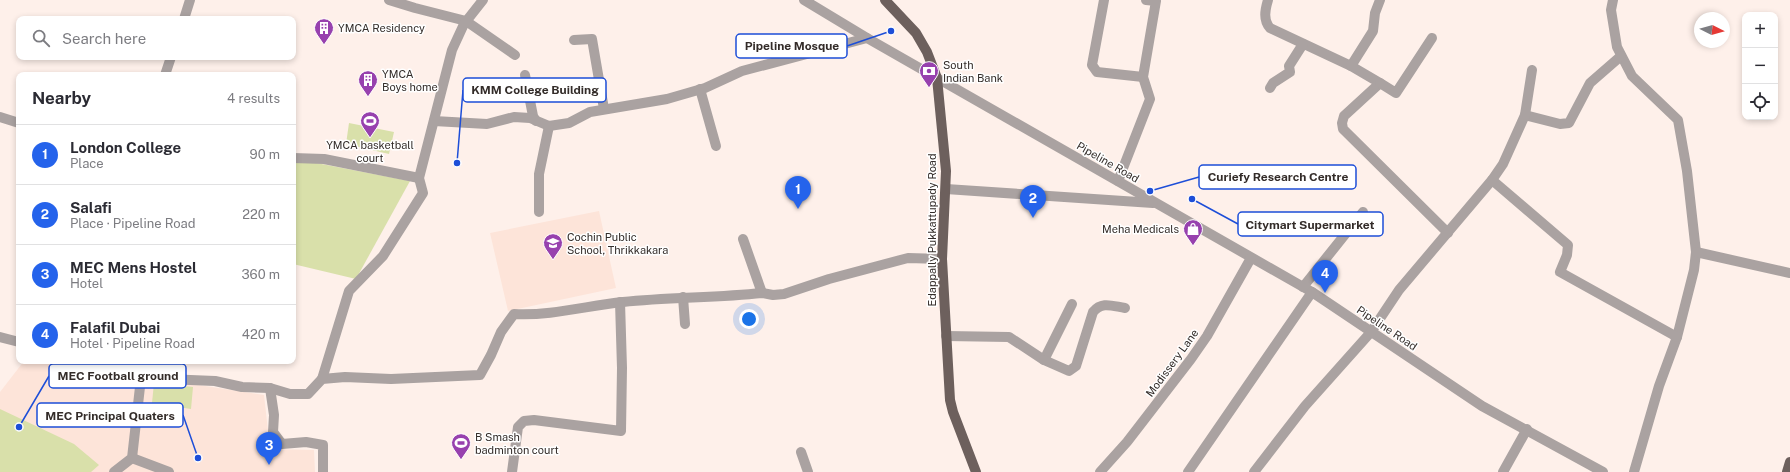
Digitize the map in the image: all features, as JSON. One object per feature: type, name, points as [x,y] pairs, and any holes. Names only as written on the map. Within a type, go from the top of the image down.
[{"type":"main road","name":"Edappally Pukkattupady Road","points":[[885,0],[916,33],[927,52],[937,78],[946,171],[942,259],[949,388],[953,412],[976,472]]},
{"type":"main road","points":[[1787,472],[1790,462]]},
{"type":"street","points":[[185,16],[190,0]]},
{"type":"street","points":[[389,0],[466,21],[514,54]]},
{"type":"street","points":[[108,364],[215,382],[270,388],[290,394],[308,394],[322,379],[349,291],[383,256],[423,192],[419,178],[452,50],[466,21],[483,0]]},
{"type":"street","name":"Pipeline Road","points":[[804,0],[867,38],[1312,292],[1482,406],[1527,429],[1603,472]]},
{"type":"street","points":[[1104,0],[1092,65],[1097,72],[1143,77]]},
{"type":"street","points":[[1118,181],[1150,98],[1143,77],[1156,1],[1146,0]]},
{"type":"street","points":[[1268,0],[1265,11],[1266,24],[1270,28],[1351,66],[1396,93],[1432,38]]},
{"type":"street","points":[[1351,66],[1373,31],[1375,13],[1380,0]]},
{"type":"street","points":[[1613,0],[1611,10],[1617,47],[1621,56],[1632,76],[1678,120],[1687,171],[1696,252],[1694,270],[1677,337],[1657,392],[1634,472]]},
{"type":"street","points":[[574,40],[592,38],[604,109]]},
{"type":"street","points":[[434,121],[487,124],[514,117],[530,118],[548,126],[569,123],[590,112],[667,99],[700,89],[742,71],[867,38]]},
{"type":"street","points":[[1270,88],[1273,84],[1290,72],[1289,66],[1303,44]]},
{"type":"street","points":[[1525,115],[1560,124],[1570,123],[1590,83],[1621,56]]},
{"type":"street","points":[[166,72],[170,60]]},
{"type":"street","points":[[1254,472],[1305,406],[1371,332],[1399,290],[1492,180],[1503,164],[1525,115],[1532,70]]},
{"type":"street","points":[[525,75],[533,116],[536,121]]},
{"type":"street","points":[[1380,84],[1344,116],[1342,122],[1343,129],[1448,233]]},
{"type":"street","points":[[700,89],[716,146]]},
{"type":"street","points":[[0,117],[16,122]]},
{"type":"street","points":[[539,212],[538,174],[548,126]]},
{"type":"street","points":[[296,158],[324,159],[419,178]]},
{"type":"street","points":[[1492,180],[1568,245],[1567,255],[1560,272],[1677,337]]},
{"type":"street","points":[[946,189],[1157,203]]},
{"type":"street","points":[[1303,287],[1363,212]]},
{"type":"street","points":[[743,239],[762,293]]},
{"type":"street","points":[[1696,252],[1790,273]]},
{"type":"street","points":[[322,379],[345,377],[391,380],[480,375],[491,355],[500,332],[514,314],[528,315],[576,310],[620,302],[683,297],[762,293],[773,295],[784,294],[829,279],[908,258],[942,259]]},
{"type":"street","name":"Modissery Lane","points":[[1100,472],[1128,442],[1191,359],[1207,336],[1251,258]]},
{"type":"street","points":[[1188,472],[1312,292]]},
{"type":"street","points":[[683,297],[685,324]]},
{"type":"street","points":[[512,472],[518,427],[524,421],[534,420],[621,431],[622,368],[620,302]]},
{"type":"street","points":[[1044,360],[1072,304]]},
{"type":"street","points":[[946,336],[1009,337],[1044,360],[1069,371],[1073,370],[1076,366],[1093,312],[1098,306],[1103,304],[1125,308]]},
{"type":"street","points":[[0,337],[16,341]]},
{"type":"street","points":[[97,371],[141,370]]},
{"type":"street","points":[[114,472],[132,458],[141,370]]},
{"type":"street","points":[[270,388],[274,415],[273,432],[282,444],[306,442],[323,445],[323,472]]},
{"type":"street","points":[[1503,472],[1527,429]]},
{"type":"street","points":[[801,452],[808,472]]},
{"type":"street","points":[[132,458],[169,472]]},
{"type":"shaded area","name":"Cochin Public School, Thrikkakara","points":[[599,211],[616,288],[508,311],[490,233]]},
{"type":"shaded area","points":[[22,364],[78,364],[153,378],[264,395],[270,449],[314,450],[315,472],[0,472],[0,392]]},
{"type":"green space","name":"YMCA basketball court","points":[[349,123],[394,132],[389,154],[346,144]]},
{"type":"green space","points":[[306,161],[410,181],[356,279],[296,265],[296,162]]},
{"type":"green space","points":[[154,383],[193,387],[191,409],[152,403]]},
{"type":"green space","points":[[0,409],[74,444],[99,465],[91,472],[0,472]]},
{"type":"place","name":"Pipeline Mosque","points":[[891,31]]},
{"type":"place","name":"YMCA Residency","points":[[324,45]]},
{"type":"place","name":"South Indian Bank","points":[[929,88]]},
{"type":"place","name":"YMCA Boys home","points":[[368,97]]},
{"type":"place","name":"YMCA basketball court","points":[[370,138]]},
{"type":"place","name":"KMM College Building","points":[[457,163]]},
{"type":"place","name":"Curiefy Research Centre","points":[[1150,191]]},
{"type":"place","name":"Citymart Supermarket","points":[[1192,199]]},
{"type":"place","name":"London College","points":[[798,209]]},
{"type":"place","name":"Salafi","points":[[1033,218]]},
{"type":"place","name":"Meha Medicals","points":[[1193,246]]},
{"type":"place","name":"Cochin Public School, Thrikkakara","points":[[553,260]]},
{"type":"place","name":"Falafil Dubai","points":[[1325,293]]},
{"type":"place","name":"MEC Football ground","points":[[19,427]]},
{"type":"place","name":"MEC Principal Quaters","points":[[198,458]]},
{"type":"place","name":"B Smash badminton court","points":[[461,460]]},
{"type":"place","name":"MEC Mens Hostel","points":[[269,465]]}]
